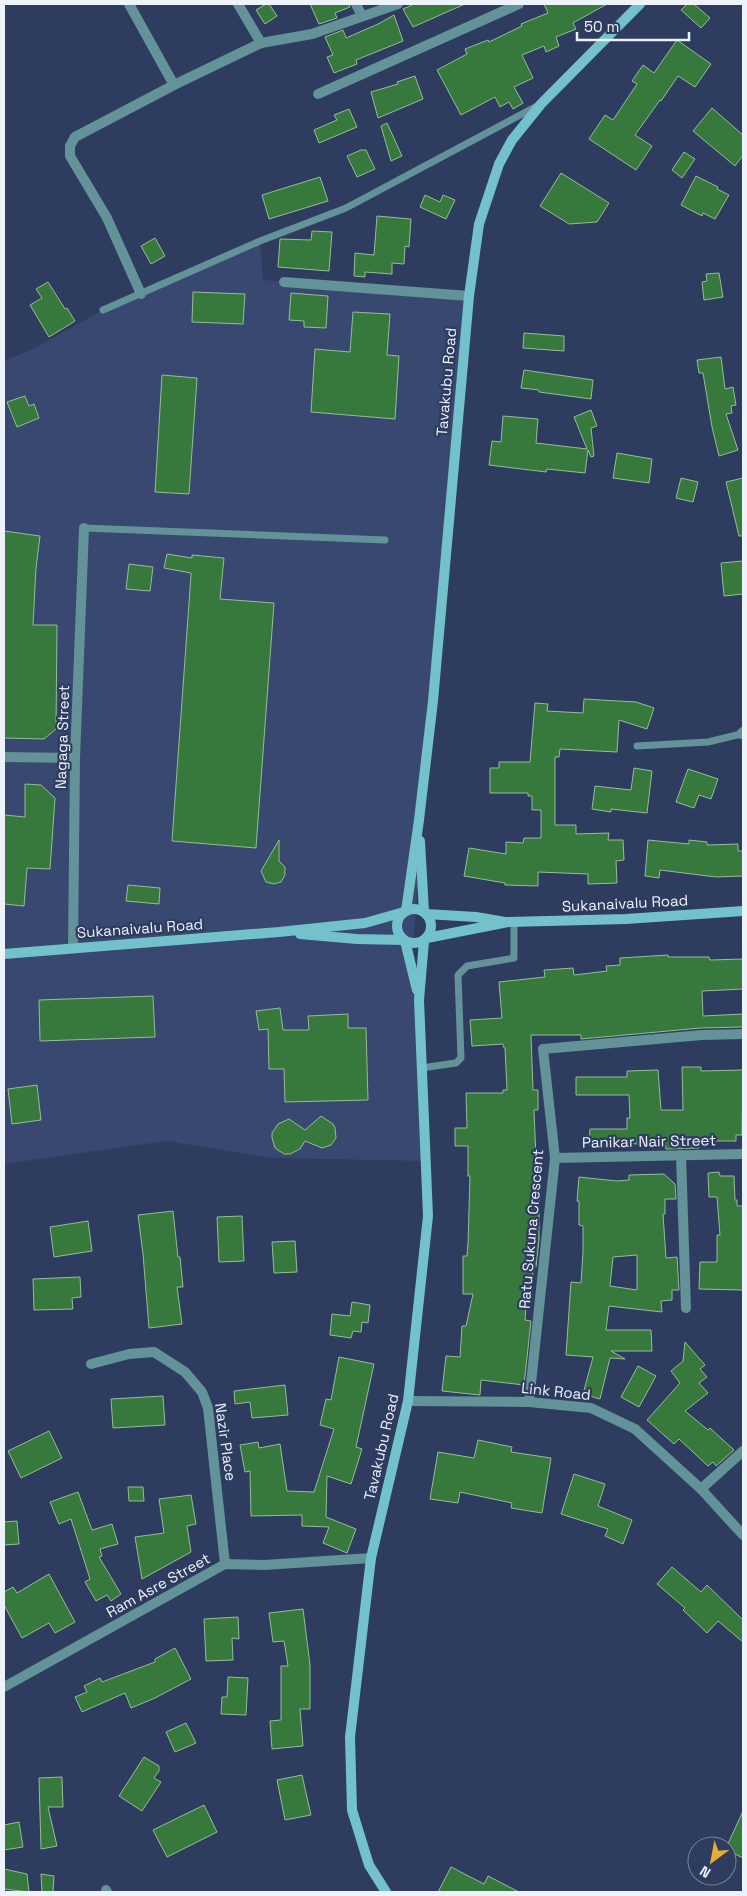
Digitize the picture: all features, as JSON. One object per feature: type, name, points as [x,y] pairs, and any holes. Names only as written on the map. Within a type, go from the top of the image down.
[{"type":"main road","name":"Tavakubu Road","points":[[405,912],[419,820],[433,701],[470,296],[479,224],[499,164],[512,140],[541,104],[640,4]]},
{"type":"main road","name":"Tavakubu Road","points":[[419,820],[425,913]]},
{"type":"main road","points":[[417,909],[425,913],[432,926],[425,940],[413,944],[405,941],[397,929],[399,917],[405,912],[417,909]]},
{"type":"main road","name":"Sukanaivalu Road","points":[[425,913],[511,922],[626,919],[743,911]]},
{"type":"main road","name":"Sukanaivalu Road","points":[[4,954],[279,932],[365,923],[405,912]]},
{"type":"main road","name":"Sukanaivalu Road","points":[[425,940],[511,922]]},
{"type":"main road","name":"Sukanaivalu Road","points":[[279,932],[341,938],[405,941]]},
{"type":"main road","name":"Tavakubu Road","points":[[386,1892],[370,1866],[352,1810],[350,1737],[371,1558],[408,1401],[428,1216],[419,1000],[425,940]]},
{"type":"main road","name":"Tavakubu Road","points":[[405,941],[419,1000]]},
{"type":"street","points":[[129,4],[174,85]]},
{"type":"street","points":[[238,4],[261,42]]},
{"type":"street","points":[[356,4],[362,16]]},
{"type":"street","points":[[140,294],[107,218],[72,161],[70,146],[79,134],[261,42],[312,34],[398,4]]},
{"type":"street","points":[[318,94],[519,4]]},
{"type":"street","points":[[284,282],[470,296]]},
{"type":"street","name":"Nagaga Street","points":[[72,948],[75,758],[84,528]]},
{"type":"street","points":[[4,757],[75,758]]},
{"type":"street","name":"Ratu Sukuna Crescent","points":[[529,1402],[555,1158],[543,1049],[702,1035],[743,1034]]},
{"type":"street","name":"Panikar Nair Street","points":[[555,1158],[743,1154]]},
{"type":"street","points":[[682,1155],[686,1308]]},
{"type":"street","name":"Nazir Place","points":[[91,1364],[128,1354],[154,1352],[185,1372],[202,1392],[208,1408],[225,1564]]},
{"type":"street","name":"Link Road","points":[[408,1401],[529,1402],[591,1408],[635,1429],[701,1488],[743,1535]]},
{"type":"street","points":[[701,1488],[743,1451]]},
{"type":"street","name":"Ram Asre Street","points":[[4,1687],[225,1564],[264,1565],[371,1558]]},
{"type":"lane","points":[[103,310],[260,241],[346,208],[541,104]]},
{"type":"lane","points":[[84,528],[385,540]]},
{"type":"lane","points":[[637,746],[708,742],[742,733]]},
{"type":"lane","points":[[421,1068],[456,1064],[460,1058],[458,976],[467,966],[514,958],[511,922]]},
{"type":"shaded area","points":[[260,241],[263,280],[469,296],[413,944],[419,1000],[426,1161],[271,1158],[166,1141],[4,1164],[4,361],[31,350],[103,310]]},
{"type":"building","points":[[269,4],[277,16],[265,24],[256,10]]},
{"type":"building","points":[[310,4],[349,4],[350,7],[335,13],[337,18],[319,24]]},
{"type":"building","points":[[414,4],[465,4],[413,27],[403,9]]},
{"type":"building","points":[[544,4],[607,4],[573,23],[576,29],[556,37],[559,46],[546,52],[544,46],[522,55],[533,78],[514,87],[523,103],[513,109],[509,102],[500,107],[495,97],[461,115],[437,70],[467,54],[465,49],[488,40],[489,42],[522,26],[521,24],[548,13]]},
{"type":"building","points":[[687,4],[694,4],[710,18],[701,28],[681,10]]},
{"type":"building","points":[[394,15],[403,41],[356,60],[357,64],[334,73],[327,57],[333,55],[325,37],[343,30],[346,38]]},
{"type":"building","points":[[677,40],[711,64],[695,87],[678,76],[635,135],[652,146],[636,170],[589,139],[605,115],[613,120],[637,84],[632,81],[643,65],[654,73]]},
{"type":"building","points":[[415,76],[423,99],[378,118],[371,92],[398,84],[397,82]]},
{"type":"building","points":[[712,108],[743,135],[743,155],[735,166],[693,131]]},
{"type":"building","points":[[349,109],[357,127],[319,143],[314,130],[337,120],[334,115]]},
{"type":"building","points":[[387,123],[402,156],[391,161],[381,126]]},
{"type":"building","points":[[361,150],[366,150],[375,169],[357,177],[347,156]]},
{"type":"building","points":[[684,152],[695,159],[682,178],[672,170]]},
{"type":"building","points":[[561,173],[609,203],[597,222],[569,224],[540,206]]},
{"type":"building","points":[[696,176],[729,195],[715,219],[703,213],[702,216],[681,205]]},
{"type":"building","points":[[320,177],[328,201],[269,219],[262,195]]},
{"type":"building","points":[[425,195],[440,202],[443,195],[455,200],[446,219],[420,207]]},
{"type":"building","points":[[377,216],[411,219],[409,247],[405,246],[404,264],[392,263],[392,274],[365,272],[365,277],[354,276],[355,253],[374,255]]},
{"type":"building","points":[[312,231],[332,232],[329,271],[278,267],[280,239],[311,240]]},
{"type":"building","points":[[155,238],[165,256],[151,264],[141,246]]},
{"type":"building","points":[[719,273],[723,297],[704,300],[702,282],[707,281],[706,274]]},
{"type":"building","points":[[48,282],[75,321],[49,337],[30,305],[42,298],[36,289]]},
{"type":"building","points":[[193,292],[245,294],[243,324],[192,322]]},
{"type":"building","points":[[291,293],[328,296],[326,328],[304,327],[304,321],[289,320]]},
{"type":"building","points":[[353,312],[390,314],[387,355],[399,356],[395,419],[311,412],[315,349],[350,352]]},
{"type":"building","points":[[524,333],[564,336],[564,351],[523,348]]},
{"type":"building","points":[[721,357],[725,389],[733,387],[736,405],[731,406],[732,413],[726,414],[738,450],[719,456],[703,373],[699,373],[697,360]]},
{"type":"building","points":[[524,370],[593,380],[591,399],[521,388]]},
{"type":"building","points":[[162,375],[197,378],[189,494],[155,492]]},
{"type":"building","points":[[25,396],[29,406],[34,404],[39,418],[17,427],[7,402]]},
{"type":"building","points":[[591,410],[597,426],[591,428],[594,456],[591,457],[588,450],[585,473],[547,469],[546,472],[489,465],[492,441],[501,442],[503,416],[538,419],[536,443],[587,449],[574,417]]},
{"type":"building","points":[[617,453],[652,459],[649,483],[613,478]]},
{"type":"building","points":[[681,478],[698,482],[693,502],[676,498]]},
{"type":"building","points":[[743,478],[743,536],[739,536],[726,482]]},
{"type":"building","points":[[4,531],[40,536],[33,625],[57,625],[56,729],[44,739],[4,738]]},
{"type":"building","points":[[167,554],[192,558],[192,555],[224,558],[220,599],[274,603],[256,848],[172,841],[191,573],[164,568]]},
{"type":"building","points":[[743,561],[743,594],[724,596],[721,563]]},
{"type":"building","points":[[129,564],[153,567],[150,591],[126,589]]},
{"type":"building","points":[[584,699],[636,702],[654,708],[647,729],[619,720],[617,752],[560,749],[559,757],[555,757],[555,825],[576,825],[576,834],[609,833],[608,840],[623,840],[624,860],[616,861],[617,883],[588,884],[588,874],[538,872],[538,886],[505,885],[505,883],[464,876],[469,848],[506,854],[506,842],[523,843],[524,838],[541,838],[541,810],[532,810],[532,796],[528,796],[528,793],[490,793],[490,768],[499,768],[499,762],[530,762],[535,703],[548,704],[547,711],[583,713]]},
{"type":"building","points":[[634,768],[652,771],[647,813],[611,809],[611,812],[592,809],[595,786],[631,790]]},
{"type":"building","points":[[688,769],[718,779],[711,799],[699,795],[694,808],[676,802]]},
{"type":"building","points":[[25,784],[41,785],[55,798],[50,869],[27,868],[24,906],[4,904],[4,815],[25,817]]},
{"type":"building","points":[[279,840],[279,861],[285,867],[285,875],[281,882],[274,884],[266,882],[261,871]]},
{"type":"building","points":[[648,840],[689,844],[689,840],[707,842],[707,845],[738,844],[738,851],[743,851],[743,876],[716,877],[660,870],[659,878],[645,876]]},
{"type":"building","points":[[128,885],[160,888],[159,904],[126,901]]},
{"type":"building","points":[[668,955],[668,957],[709,957],[710,960],[743,959],[743,989],[702,991],[703,1016],[743,1014],[743,1027],[701,1028],[581,1039],[581,1035],[531,1035],[533,1090],[538,1090],[538,1110],[534,1110],[537,1182],[541,1182],[536,1267],[533,1267],[532,1295],[527,1294],[525,1320],[531,1321],[524,1385],[481,1380],[480,1395],[442,1391],[446,1356],[460,1357],[462,1326],[466,1326],[473,1294],[463,1294],[463,1256],[467,1256],[468,1243],[470,1176],[468,1176],[468,1146],[455,1146],[455,1128],[467,1128],[466,1093],[503,1093],[503,1090],[507,1090],[505,1048],[503,1044],[472,1046],[470,1020],[502,1018],[499,982],[545,977],[544,970],[573,968],[574,975],[607,971],[606,966],[620,965],[620,958]]},
{"type":"building","points":[[153,996],[155,1037],[40,1041],[39,1000]]},
{"type":"building","points":[[280,1008],[283,1030],[309,1030],[308,1016],[348,1014],[348,1028],[366,1028],[368,1100],[285,1102],[284,1069],[269,1069],[268,1029],[259,1030],[256,1011]]},
{"type":"building","points":[[682,1067],[701,1067],[701,1071],[743,1070],[742,1135],[736,1135],[736,1141],[699,1141],[699,1148],[666,1149],[665,1145],[614,1143],[614,1146],[589,1145],[590,1129],[627,1129],[627,1118],[630,1118],[629,1095],[576,1095],[576,1077],[627,1077],[627,1071],[658,1070],[661,1110],[683,1110]]},
{"type":"building","points":[[37,1085],[41,1120],[12,1124],[8,1089]]},
{"type":"building","points":[[321,1116],[333,1124],[335,1128],[336,1138],[331,1145],[322,1148],[305,1141],[300,1149],[290,1154],[284,1154],[275,1148],[272,1133],[278,1124],[289,1119],[305,1130]]},
{"type":"building","points":[[719,1172],[720,1176],[734,1176],[735,1200],[737,1200],[737,1206],[743,1206],[743,1290],[699,1289],[700,1262],[717,1262],[717,1235],[720,1235],[717,1197],[709,1197],[708,1173]]},
{"type":"building","points":[[664,1174],[675,1184],[676,1199],[665,1199],[665,1214],[663,1214],[666,1258],[677,1257],[679,1290],[672,1290],[672,1300],[661,1301],[662,1312],[609,1306],[606,1330],[651,1330],[652,1351],[611,1351],[625,1359],[610,1358],[600,1399],[583,1394],[593,1357],[566,1355],[571,1282],[581,1283],[583,1226],[579,1225],[579,1201],[577,1201],[579,1177],[617,1181],[629,1180],[629,1175]],"holes":[[[637,1255],[637,1290],[610,1286],[613,1257]]]},
{"type":"building","points":[[173,1211],[183,1287],[177,1287],[182,1324],[149,1328],[138,1215]]},
{"type":"building","points":[[242,1216],[244,1261],[219,1262],[217,1217]]},
{"type":"building","points":[[88,1221],[92,1251],[54,1257],[50,1227]]},
{"type":"building","points":[[295,1241],[297,1272],[274,1273],[272,1242]]},
{"type":"building","points":[[80,1277],[81,1297],[72,1298],[73,1309],[34,1310],[33,1279]]},
{"type":"building","points":[[352,1302],[370,1305],[368,1323],[362,1322],[361,1332],[353,1331],[351,1338],[330,1335],[332,1314],[350,1316]]},
{"type":"building","points":[[685,1342],[705,1365],[700,1369],[707,1377],[699,1383],[708,1393],[685,1411],[708,1430],[710,1428],[734,1450],[716,1466],[713,1462],[708,1466],[679,1439],[674,1444],[647,1420],[680,1383],[671,1371],[683,1361]]},
{"type":"building","points":[[339,1357],[374,1364],[356,1447],[362,1449],[351,1484],[327,1476],[326,1517],[356,1529],[347,1553],[323,1543],[329,1527],[302,1526],[302,1515],[251,1516],[250,1471],[245,1472],[240,1445],[258,1442],[259,1448],[280,1444],[287,1491],[314,1492],[334,1429],[320,1425],[326,1399],[331,1400]]},
{"type":"building","points":[[638,1366],[656,1376],[639,1407],[621,1397]]},
{"type":"building","points":[[285,1385],[288,1415],[252,1418],[250,1402],[235,1404],[234,1391]]},
{"type":"building","points":[[163,1396],[165,1425],[113,1428],[111,1399]]},
{"type":"building","points":[[49,1431],[62,1458],[21,1478],[8,1451]]},
{"type":"building","points":[[478,1440],[512,1447],[511,1452],[551,1458],[542,1513],[511,1508],[512,1503],[460,1492],[458,1503],[430,1499],[438,1452],[474,1458]]},
{"type":"building","points":[[574,1474],[605,1484],[598,1506],[632,1520],[623,1544],[605,1536],[608,1529],[561,1514]]},
{"type":"building","points":[[128,1487],[143,1487],[144,1501],[129,1501]]},
{"type":"building","points":[[78,1492],[92,1530],[112,1524],[118,1544],[100,1549],[102,1556],[99,1557],[121,1594],[111,1601],[107,1595],[96,1601],[85,1582],[90,1579],[71,1519],[59,1524],[50,1502]]},
{"type":"building","points":[[191,1495],[196,1524],[187,1526],[191,1552],[142,1579],[135,1537],[164,1533],[159,1499]]},
{"type":"building","points":[[17,1521],[19,1544],[4,1545],[4,1522]]},
{"type":"building","points":[[672,1567],[701,1592],[707,1585],[743,1620],[743,1642],[718,1621],[707,1633],[683,1610],[685,1608],[657,1584]]},
{"type":"building","points":[[49,1574],[75,1622],[55,1633],[49,1623],[22,1638],[4,1605],[4,1592],[13,1587],[17,1593]]},
{"type":"building","points":[[303,1609],[310,1665],[310,1709],[300,1709],[303,1746],[272,1749],[270,1721],[281,1720],[281,1666],[288,1666],[284,1641],[273,1642],[269,1613]]},
{"type":"building","points":[[238,1617],[239,1639],[232,1638],[233,1660],[206,1661],[204,1619]]},
{"type":"building","points":[[175,1648],[191,1679],[131,1708],[125,1693],[82,1712],[75,1697],[87,1692],[84,1686],[100,1678],[102,1682],[155,1662],[155,1659]]},
{"type":"building","points":[[228,1677],[248,1678],[246,1715],[221,1714],[222,1697],[227,1697]]},
{"type":"building","points":[[186,1723],[196,1743],[175,1752],[166,1732]]},
{"type":"building","points":[[144,1757],[159,1766],[159,1771],[154,1778],[161,1782],[142,1811],[119,1796]]},
{"type":"building","points":[[302,1775],[311,1815],[285,1820],[277,1780]]},
{"type":"building","points":[[62,1777],[63,1807],[48,1807],[57,1846],[41,1849],[39,1778]]},
{"type":"building","points":[[204,1805],[217,1832],[167,1857],[153,1830]]},
{"type":"building","points":[[743,1811],[743,1858],[737,1855],[737,1836],[732,1836]]},
{"type":"building","points":[[19,1822],[23,1847],[4,1850],[4,1825]]},
{"type":"building","points":[[451,1867],[484,1884],[488,1876],[519,1892],[438,1892]]},
{"type":"building","points":[[4,1869],[27,1874],[29,1892],[4,1889]]},
{"type":"building","points":[[41,1874],[54,1876],[53,1892],[42,1892]]}]
